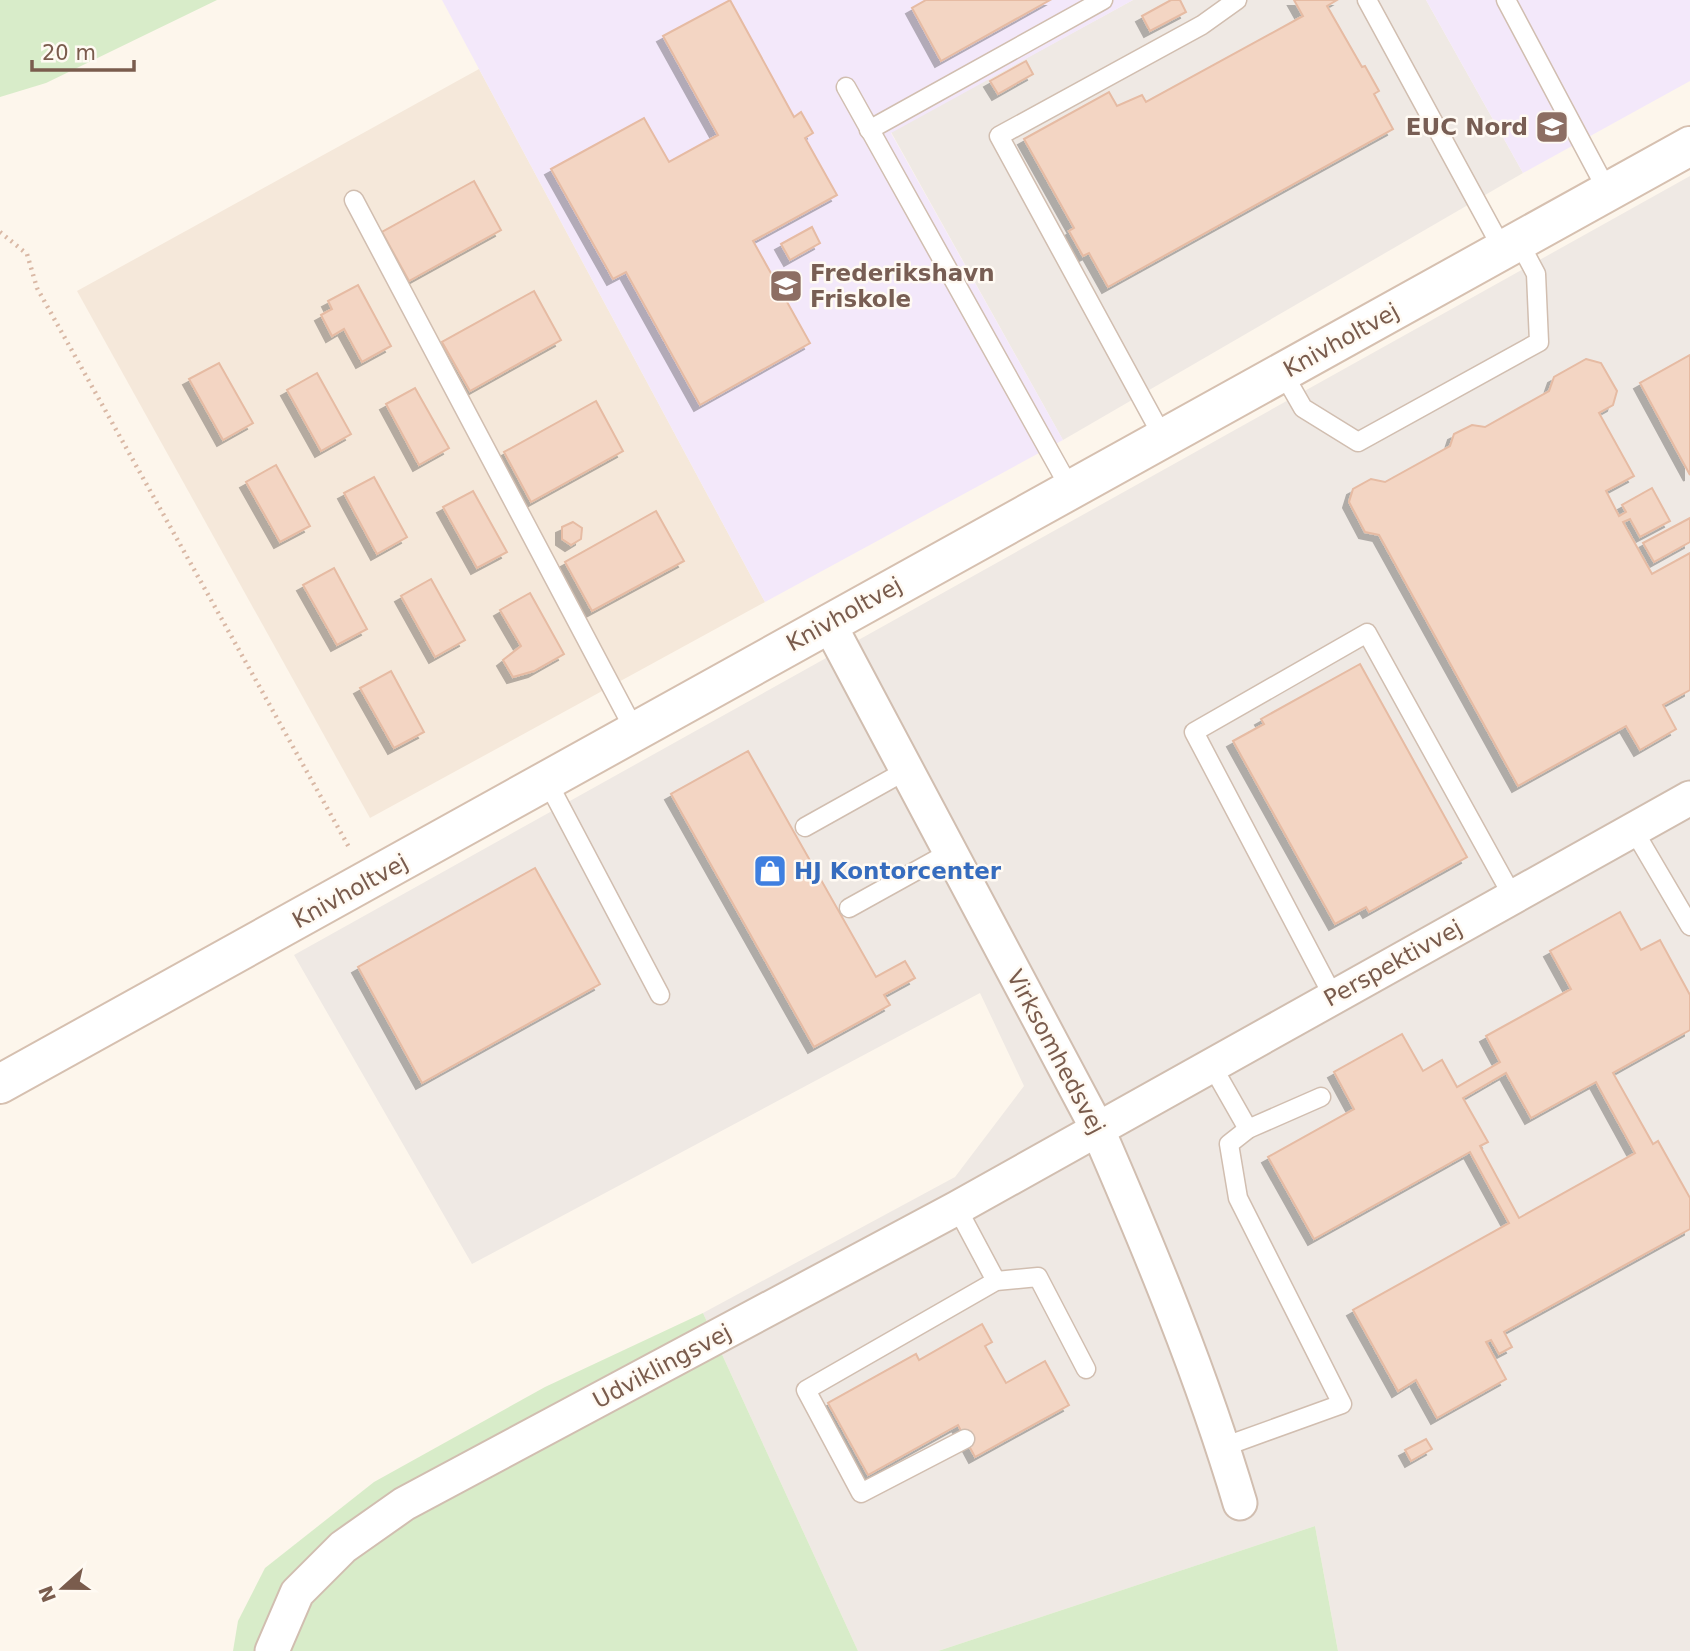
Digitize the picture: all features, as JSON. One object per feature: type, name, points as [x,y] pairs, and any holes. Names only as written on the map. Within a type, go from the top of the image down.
[{"type":"street","name":"Knivholtvej","points":[[0,1084],[828,622],[1164,439],[1690,146]]},
{"type":"street","name":"Virksomhedsvej","points":[[828,622],[1097,1128],[1129,1203],[1223,1447],[1240,1503]]},
{"type":"street","name":"Perspektivvej","points":[[1097,1128],[1690,798]]},
{"type":"street","name":"Udviklingsvej","points":[[272,1651],[297,1593],[343,1547],[404,1504],[957,1208],[1097,1128]]},
{"type":"lane","points":[[869,130],[1103,0]]},
{"type":"lane","points":[[1164,439],[999,136],[1202,25],[1237,0]]},
{"type":"lane","points":[[1283,373],[1303,408],[1358,442],[1539,342],[1536,274],[1511,246],[1367,0]]},
{"type":"lane","points":[[1506,0],[1608,192]]},
{"type":"lane","points":[[846,88],[1071,490]]},
{"type":"lane","points":[[354,200],[635,731]]},
{"type":"lane","points":[[1333,996],[1194,732],[1367,633],[1513,897]]},
{"type":"lane","points":[[805,827],[907,770]]},
{"type":"lane","points":[[547,781],[660,995]]},
{"type":"lane","points":[[1633,829],[1690,926]]},
{"type":"lane","points":[[849,908],[950,852]]},
{"type":"lane","points":[[1211,1064],[1248,1129]]},
{"type":"lane","points":[[1223,1447],[1342,1404],[1238,1198],[1229,1144],[1248,1129],[1321,1097]]},
{"type":"lane","points":[[957,1208],[996,1281]]},
{"type":"lane","points":[[965,1439],[861,1493],[806,1390],[996,1281],[1038,1277],[1086,1369]]},
{"type":"path","points":[[0,232],[27,254],[37,288],[368,881]]},
{"type":"shaded area","name":"Frederikshavn Friskole","points":[[442,0],[1133,0],[891,133],[1063,440],[765,602]]},
{"type":"shaded area","points":[[1133,0],[1426,0],[1523,173],[1063,440],[891,132]]},
{"type":"shaded area","name":"EUC Nord","points":[[1426,0],[1690,0],[1690,81],[1523,173]]},
{"type":"shaded area","points":[[479,69],[765,602],[370,818],[77,291]]},
{"type":"shaded area","points":[[1690,176],[1690,1651],[1338,1651],[1315,1526],[938,1651],[858,1651],[703,1313],[955,1177],[1024,1086],[980,993],[472,1264],[294,955]]},
{"type":"green space","points":[[0,0],[217,0],[46,83],[0,97]]},
{"type":"green space","points":[[703,1313],[858,1651],[233,1651],[238,1621],[265,1568],[374,1482],[545,1387]]},
{"type":"green space","points":[[1315,1526],[1338,1651],[938,1651]]},
{"type":"building","points":[[730,0],[794,117],[801,112],[813,133],[805,138],[837,195],[753,241],[810,343],[700,405],[626,272],[613,279],[551,169],[644,118],[669,162],[718,135],[663,36]]},
{"type":"building","points":[[926,0],[1050,0],[941,61],[912,8]]},
{"type":"building","points":[[1171,0],[1180,0],[1186,12],[1150,31],[1142,16]]},
{"type":"building","points":[[1294,0],[1337,0],[1327,6],[1379,91],[1374,94],[1393,129],[1108,287],[1089,253],[1083,256],[1069,231],[1074,228],[1024,139],[1109,92],[1117,106],[1142,95],[1146,102],[1303,16]]},
{"type":"building","points":[[1026,61],[1033,74],[998,94],[990,81]]},
{"type":"building","points":[[474,181],[501,230],[409,281],[382,232]]},
{"type":"building","points":[[812,227],[820,243],[790,260],[781,244]]},
{"type":"building","points":[[358,285],[391,346],[362,362],[344,329],[332,336],[321,315],[332,309],[328,301]]},
{"type":"building","points":[[534,291],[561,340],[470,391],[442,342]]},
{"type":"building","points":[[1690,355],[1690,475],[1640,383]]},
{"type":"building","points":[[1586,359],[1601,363],[1617,391],[1613,405],[1599,413],[1634,476],[1606,491],[1619,516],[1626,512],[1622,505],[1652,488],[1670,521],[1640,537],[1630,519],[1623,522],[1652,574],[1690,553],[1690,690],[1663,705],[1676,729],[1640,750],[1626,726],[1518,786],[1379,535],[1365,532],[1349,502],[1353,489],[1371,479],[1385,482],[1450,446],[1454,434],[1472,425],[1485,427],[1549,391],[1554,377]]},
{"type":"building","points":[[219,363],[253,423],[223,440],[189,379]]},
{"type":"building","points":[[317,373],[351,434],[321,451],[287,390]]},
{"type":"building","points":[[415,388],[449,448],[419,465],[386,404]]},
{"type":"building","points":[[596,401],[623,451],[531,502],[504,452]]},
{"type":"building","points":[[276,465],[310,526],[280,542],[246,482]]},
{"type":"building","points":[[374,477],[407,537],[377,554],[344,493]]},
{"type":"building","points":[[473,491],[507,552],[477,568],[443,507]]},
{"type":"building","points":[[656,511],[684,561],[592,611],[565,562]]},
{"type":"building","points":[[1690,518],[1690,542],[1654,562],[1643,543]]},
{"type":"building","points":[[573,522],[582,528],[581,539],[571,545],[562,539],[562,527]]},
{"type":"building","points":[[334,568],[367,629],[337,645],[303,585]]},
{"type":"building","points":[[431,579],[465,640],[435,657],[401,596]]},
{"type":"building","points":[[530,593],[564,654],[534,671],[513,677],[503,660],[521,646],[500,610]]},
{"type":"building","points":[[1360,664],[1467,857],[1369,912],[1366,907],[1335,924],[1233,741],[1264,724],[1261,719]]},
{"type":"building","points":[[391,671],[424,732],[394,748],[360,688]]},
{"type":"building","points":[[748,751],[876,977],[905,961],[915,978],[884,995],[890,1005],[814,1047],[671,794]]},
{"type":"building","points":[[535,868],[600,984],[422,1083],[358,967]]},
{"type":"building","points":[[1620,912],[1641,950],[1660,940],[1690,995],[1690,1030],[1613,1073],[1653,1144],[1658,1141],[1690,1198],[1690,1229],[1504,1332],[1512,1347],[1499,1354],[1491,1340],[1486,1342],[1506,1379],[1437,1418],[1416,1380],[1398,1391],[1353,1310],[1509,1223],[1470,1152],[1314,1239],[1268,1157],[1354,1109],[1334,1072],[1402,1034],[1423,1071],[1442,1060],[1457,1087],[1500,1062],[1486,1036],[1571,989],[1550,951]],"holes":[[[1506,1073],[1531,1118],[1596,1082],[1635,1153],[1519,1218],[1480,1146],[1488,1142],[1463,1098]]]},
{"type":"building","points":[[982,1324],[992,1342],[985,1346],[1006,1383],[1045,1361],[1069,1405],[975,1457],[958,1425],[868,1475],[828,1403],[916,1354],[919,1360]]},
{"type":"building","points":[[1426,1439],[1432,1449],[1411,1461],[1405,1450]]},
{"type":"place","name":"EUC Nord","points":[[1552,127]]},
{"type":"place","name":"Frederikshavn Friskole","points":[[786,286]]},
{"type":"place","name":"HJ Kontorcenter","points":[[770,871]]}]
